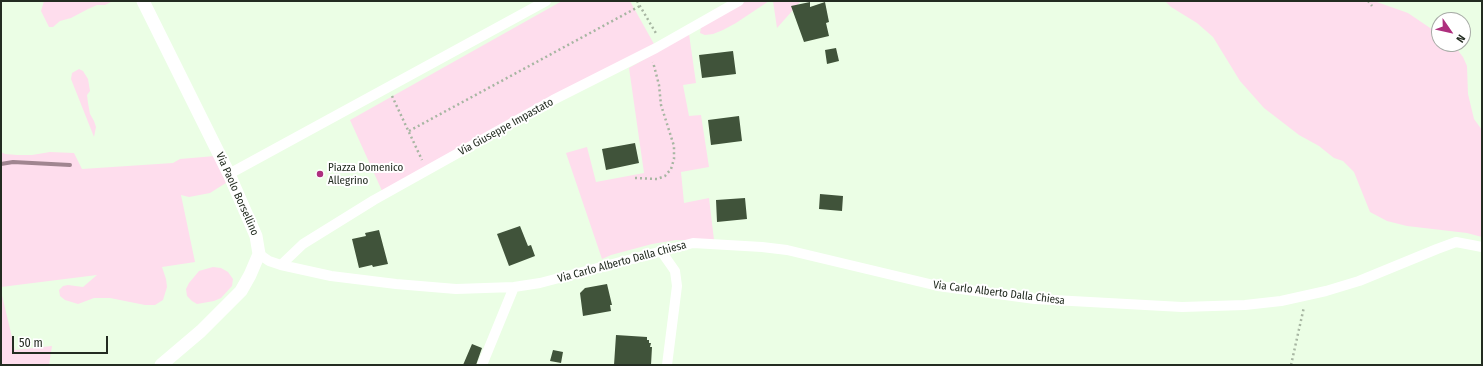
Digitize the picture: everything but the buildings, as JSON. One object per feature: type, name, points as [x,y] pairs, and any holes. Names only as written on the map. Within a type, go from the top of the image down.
[{"type":"street","name":"Via Paolo Borsellino","points":[[143,1],[230,174],[256,236],[259,254]]},
{"type":"street","points":[[230,174],[546,1]]},
{"type":"street","name":"Via Giuseppe Impastato","points":[[281,266],[303,244],[427,170],[553,100],[649,52],[739,1]]},
{"type":"street","name":"Via Carlo Alberto Dalla Chiesa","points":[[259,254],[269,261],[281,266],[331,276],[396,284],[456,289],[514,287],[540,283],[693,243],[787,250],[938,286],[1035,299],[1182,307],[1245,305],[1304,296],[1359,281],[1456,242],[1482,247]]},
{"type":"street","points":[[661,251],[675,271],[677,286],[667,365]]},
{"type":"street","points":[[161,365],[170,359],[201,331],[241,292],[259,254]]},
{"type":"street","points":[[482,365],[514,287]]},
{"type":"path","points":[[637,1],[662,44]]},
{"type":"path","points":[[1368,1],[1372,6]]},
{"type":"path","points":[[409,131],[640,6]]},
{"type":"path","points":[[635,178],[657,179],[664,176],[671,169],[674,159],[674,146],[661,105],[655,69],[649,52]]},
{"type":"path","points":[[388,87],[427,170]]},
{"type":"path","points":[[1291,365],[1304,305],[1304,296]]},
{"type":"shaded area","points":[[44,1],[113,1],[105,5],[97,5],[71,18],[60,21],[53,27],[49,27],[41,11]]},
{"type":"shaded area","points":[[562,1],[630,1],[654,44],[383,193],[350,120]]},
{"type":"shaded area","points":[[746,1],[769,1],[723,30],[713,34],[705,35],[700,33],[701,27]]},
{"type":"shaded area","points":[[773,1],[801,1],[777,28]]},
{"type":"shaded area","points":[[1165,1],[1374,1],[1408,13],[1431,29],[1431,52],[1459,52],[1467,66],[1468,94],[1474,119],[1482,130],[1482,237],[1467,233],[1407,226],[1387,221],[1370,212],[1354,172],[1343,161],[1334,158],[1319,146],[1299,135],[1264,108],[1240,81],[1213,37],[1197,23],[1171,7]]},
{"type":"shaded area","points":[[689,34],[696,83],[683,85],[689,116],[701,115],[709,167],[681,172],[684,203],[709,198],[714,240],[676,240],[652,244],[611,255],[602,259],[566,153],[587,147],[596,182],[644,173],[629,68]]},
{"type":"shaded area","points":[[79,69],[83,71],[88,79],[90,91],[87,95],[88,103],[90,114],[96,127],[94,137],[71,79],[72,73]]},
{"type":"shaded area","points":[[1,152],[5,154],[17,155],[32,155],[50,152],[74,153],[82,169],[173,163],[180,159],[215,156],[229,181],[210,193],[189,197],[181,195],[195,262],[162,267],[167,287],[163,300],[155,305],[145,305],[110,298],[94,298],[78,304],[65,300],[60,296],[59,290],[63,286],[68,285],[83,287],[97,275],[1,287]]},
{"type":"shaded area","points":[[213,267],[221,268],[228,272],[233,279],[232,286],[221,298],[214,301],[197,304],[187,296],[186,289],[199,271]]},
{"type":"shaded area","points":[[1,291],[15,350],[52,346],[49,365],[1,365]]},
{"type":"waterway","points":[[1,164],[13,162],[70,165]]},
{"type":"place","name":"Piazza Domenico Allegrino","points":[[320,174]]}]
